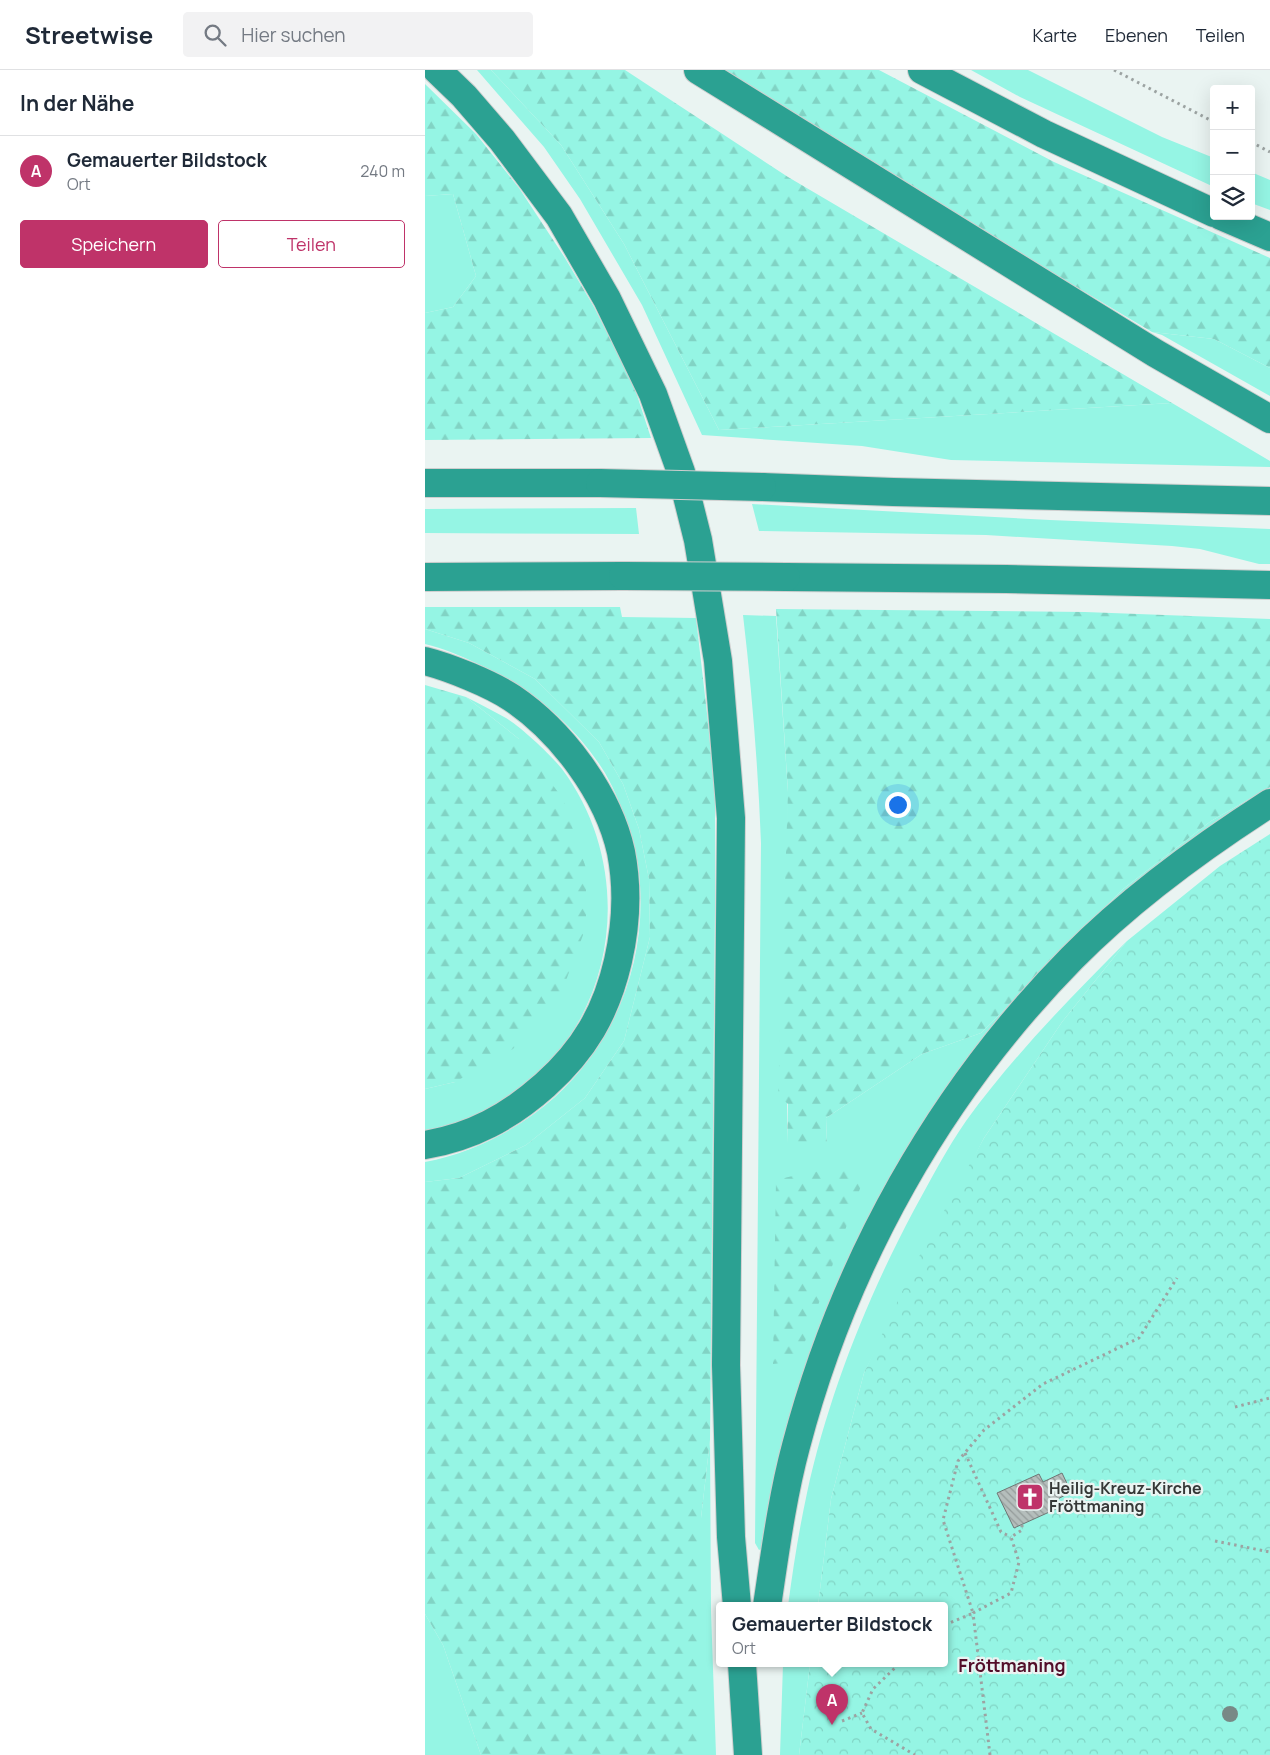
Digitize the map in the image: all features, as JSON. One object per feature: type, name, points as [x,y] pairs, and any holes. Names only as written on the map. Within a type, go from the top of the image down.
[{"type":"highway","points":[[437,70],[464,96],[502,140],[559,216],[607,299],[653,394],[681,472],[698,540],[718,661],[731,818],[726,1364],[731,1538],[737,1602]]},
{"type":"highway","points":[[698,70],[1155,353],[1270,419]]},
{"type":"highway","points":[[922,70],[1044,134],[1210,211]]},
{"type":"highway","points":[[1230,220],[1270,237]]},
{"type":"highway","points":[[425,483],[600,483],[1270,501]]},
{"type":"highway","points":[[425,576],[1006,579],[1270,585]]},
{"type":"highway","points":[[425,661],[469,677],[511,698],[554,733],[575,758],[596,789],[611,820],[621,852],[626,900],[623,940],[613,982],[592,1031],[565,1068],[528,1100],[484,1128],[444,1142],[425,1145]]},
{"type":"highway","points":[[768,1602],[795,1448],[816,1375],[844,1303],[869,1247],[897,1191],[931,1134],[979,1066],[1023,1010],[1074,956],[1124,911],[1174,870],[1222,834],[1270,803]]},
{"type":"highway","points":[[742,1667],[748,1743]]},
{"type":"highway","points":[[748,1743],[758,1667]]},
{"type":"path","points":[[1114,70],[1210,120]]},
{"type":"path","points":[[1255,144],[1270,152]]},
{"type":"path","points":[[990,1755],[973,1612],[943,1520],[958,1461],[983,1430],[1043,1384],[1139,1338],[1177,1278]]},
{"type":"path","points":[[1235,1407],[1270,1398]]},
{"type":"path","points":[[948,1624],[1011,1593],[1019,1562],[1011,1537],[1001,1532],[965,1453]]},
{"type":"path","points":[[1011,1537],[1022,1530],[1022,1524]]},
{"type":"path","points":[[1215,1541],[1270,1552]]},
{"type":"path","points":[[842,1721],[863,1713],[873,1689],[896,1667]]},
{"type":"path","points":[[863,1713],[871,1729],[915,1755]]},
{"type":"green space","points":[[477,70],[491,70],[561,145],[624,244],[719,430],[1172,403],[1270,461],[1270,467],[951,460],[862,446],[702,435],[642,305],[580,199],[544,147]]},
{"type":"green space","points":[[491,70],[625,70],[788,177],[1172,403],[719,430],[624,244],[561,145]]},
{"type":"green space","points":[[720,70],[879,70],[1054,162],[1270,258],[1270,368],[1214,339],[1152,332],[947,210]]},
{"type":"green space","points":[[971,70],[1028,70],[1162,137],[1210,156],[1210,185],[1020,97]]},
{"type":"green space","points":[[425,84],[476,134],[519,188],[565,258],[594,307],[634,386],[651,438],[425,440],[425,313],[453,307],[476,276],[453,194],[425,196]]},
{"type":"green space","points":[[1255,174],[1270,180],[1270,210],[1255,204]]},
{"type":"green space","points":[[453,194],[476,276],[453,307],[425,313],[425,196]]},
{"type":"green space","points":[[1152,332],[1214,339],[1270,368],[1270,396],[1162,335]]},
{"type":"green space","points":[[752,504],[1050,520],[1270,529],[1270,564],[1259,564],[1200,549],[1172,546],[986,535],[759,531]]},
{"type":"green space","points":[[636,508],[639,534],[425,533],[425,509]]},
{"type":"green space","points":[[425,607],[620,607],[622,617],[696,618],[715,796],[710,1440],[701,1518],[701,1755],[481,1755],[443,1645],[425,1614],[425,1182],[459,1178],[526,1145],[585,1098],[624,1041],[650,937],[649,879],[639,829],[623,784],[599,742],[535,679],[469,643],[425,629]]},
{"type":"green space","points":[[776,609],[1085,612],[1270,619],[1270,787],[1211,821],[1123,889],[981,1033],[922,1054],[826,1118],[827,1143],[803,1147],[787,1143],[788,1104],[778,1095],[788,792]]},
{"type":"green space","points":[[743,615],[776,616],[788,792],[787,1143],[827,1143],[826,1118],[922,1054],[981,1033],[1123,889],[1211,821],[1270,787],[1270,792],[1160,868],[907,1157],[767,1546],[759,1550],[755,1543],[761,843],[754,729]]},
{"type":"green space","points":[[425,629],[469,643],[535,679],[599,742],[623,784],[639,829],[649,879],[650,937],[624,1041],[585,1098],[526,1145],[459,1178],[425,1182],[425,1162],[461,1153],[511,1129],[541,1109],[578,1074],[597,1048],[613,1020],[625,991],[634,961],[641,897],[638,865],[627,824],[613,787],[593,755],[565,723],[533,696],[515,684],[465,658],[425,644]]},
{"type":"green space","points":[[425,685],[466,697],[519,739],[563,799],[586,868],[586,927],[562,991],[513,1049],[455,1082],[425,1089]]},
{"type":"green space","points":[[466,697],[506,718],[536,742],[562,769],[586,809],[601,853],[608,898],[605,943],[594,987],[575,1028],[548,1064],[512,1095],[480,1115],[469,1120],[425,1131],[425,1089],[455,1082],[519,739]]},
{"type":"green space","points":[[1270,834],[1270,1755],[799,1755],[810,1667],[948,1667],[948,1602],[818,1602],[831,1499],[864,1373],[916,1262],[984,1138],[1062,1022],[1127,941],[1220,866]]},
{"type":"green space","points":[[1127,941],[1062,1022],[984,1138],[864,1373],[831,1499],[818,1602],[789,1602],[804,1507],[826,1420],[851,1348],[880,1278],[945,1153],[966,1121],[1003,1073]]},
{"type":"green space","points":[[858,1169],[862,1183],[798,1361],[773,1364],[776,1180],[809,1172]]},
{"type":"green space","points":[[710,1440],[711,1611],[716,1755],[701,1755],[701,1518]]},
{"type":"green space","points":[[425,1614],[443,1645],[481,1755],[425,1755]]},
{"type":"green space","points":[[783,1667],[810,1667],[799,1755],[780,1755]]},
{"type":"building","name":"Heilig-Kreuz-Kirche Fröttmaning","points":[[1062,1473],[1071,1492],[1052,1502],[1056,1509],[1014,1528],[997,1493],[1039,1474],[1043,1482]]},
{"type":"place","name":"Heilig-Kreuz-Kirche Fröttmaning","points":[[1030,1497]]},
{"type":"place","name":"Gemauerter Bildstock","points":[[832,1725]]},
{"type":"district","name":"Fröttmaning","points":[[1012,1665]]}]
